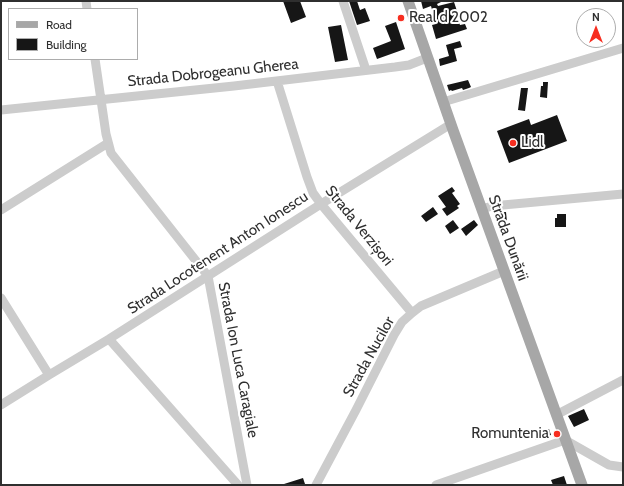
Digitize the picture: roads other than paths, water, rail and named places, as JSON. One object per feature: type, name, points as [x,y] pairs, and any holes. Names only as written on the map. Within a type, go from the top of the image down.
[{"type":"main road","name":"Strada Dunării","points":[[408,1],[443,102],[582,485]]},
{"type":"street","points":[[343,1],[366,70]]},
{"type":"street","points":[[443,102],[623,48]]},
{"type":"street","name":"Strada Dobrogeanu Gherea","points":[[1,110],[277,81],[409,65],[428,58]]},
{"type":"street","name":"Strada Ion Luca Caragiale","points":[[95,60],[108,144],[116,160],[208,276],[247,485]]},
{"type":"street","name":"Strada Verzișori","points":[[277,81],[313,193],[412,313]]},
{"type":"street","name":"Strada Locotenent Anton Ionescu","points":[[1,405],[109,339],[321,204],[451,124]]},
{"type":"street","points":[[1,210],[108,144]]},
{"type":"street","points":[[482,209],[492,206],[623,194]]},
{"type":"street","name":"Strada Nucilor","points":[[316,485],[402,322],[421,306],[504,271]]},
{"type":"street","points":[[1,298],[49,375]]},
{"type":"street","points":[[109,339],[238,485]]},
{"type":"street","points":[[556,415],[623,380]]},
{"type":"street","points":[[436,485],[565,440],[609,465],[623,467]]},
{"type":"place","name":"Real d 2002","points":[[401,18]]},
{"type":"place","name":"Lidl","points":[[513,143]]},
{"type":"place","name":"Romuntenia","points":[[557,434]]}]
